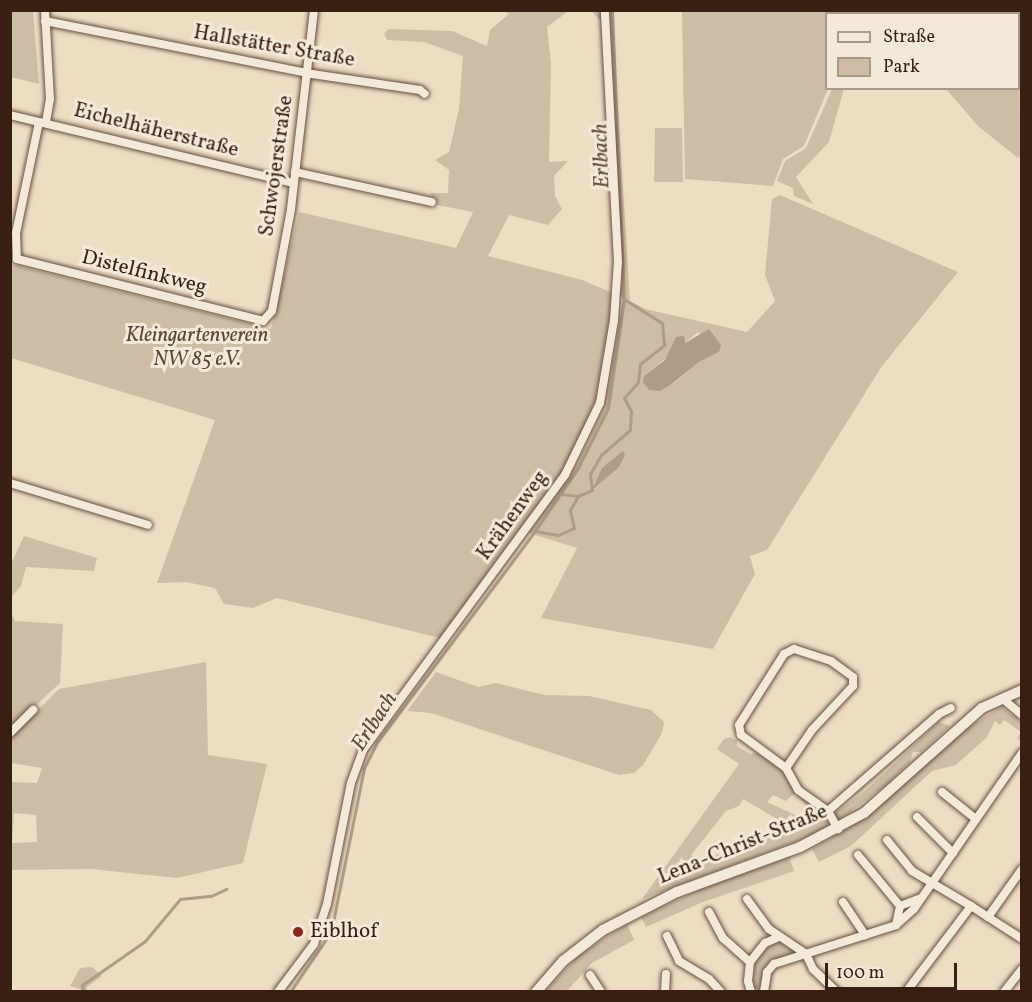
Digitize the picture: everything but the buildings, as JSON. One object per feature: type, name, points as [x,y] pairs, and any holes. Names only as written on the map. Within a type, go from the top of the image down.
[{"type":"street","points":[[42,122],[50,99],[45,10]]},
{"type":"street","name":"Schwojerstraße","points":[[262,321],[272,311],[293,183],[314,10]]},
{"type":"street","name":"Krähenweg","points":[[278,992],[314,944],[327,904],[351,783],[363,750],[565,475],[600,403],[618,280],[605,10]]},
{"type":"street","name":"Hallstätter Straße","points":[[45,21],[308,72],[420,90],[425,94]]},
{"type":"street","name":"Eichelhäherstraße","points":[[10,115],[293,183]]},
{"type":"street","name":"Distelfinkweg","points":[[42,122],[16,233],[17,259],[262,321]]},
{"type":"street","points":[[294,172],[432,202]]},
{"type":"street","points":[[10,483],[148,525]]},
{"type":"street","points":[[786,768],[854,682],[849,673],[831,661],[794,649],[784,654],[739,725],[741,735],[786,768],[798,790],[828,811],[838,828]]},
{"type":"street","name":"Lena-Christ-Straße","points":[[536,992],[563,961],[603,930],[677,892],[800,847],[864,813],[982,708],[1022,690]]},
{"type":"street","points":[[1003,699],[1022,715]]},
{"type":"street","points":[[828,811],[939,714],[951,708]]},
{"type":"street","points":[[10,733],[33,710]]},
{"type":"street","points":[[764,992],[767,972],[774,964],[897,925],[922,898],[1022,753]]},
{"type":"street","points":[[942,792],[976,819]]},
{"type":"street","points":[[917,817],[953,853]]},
{"type":"street","points":[[887,840],[904,863],[930,885],[971,906],[1022,939]]},
{"type":"street","points":[[858,855],[900,906],[897,925]]},
{"type":"street","points":[[988,917],[1022,869]]},
{"type":"street","points":[[747,898],[777,938],[806,954],[813,969],[837,992]]},
{"type":"street","points":[[900,906],[922,898]]},
{"type":"street","points":[[843,902],[865,935]]},
{"type":"street","points":[[906,992],[971,906]]},
{"type":"street","points":[[709,912],[723,938],[750,962]]},
{"type":"street","points":[[667,936],[679,961],[710,979],[722,992]]},
{"type":"street","points":[[751,992],[748,981],[750,962],[765,943],[777,938]]},
{"type":"street","points":[[1004,992],[1022,969]]},
{"type":"street","points":[[665,992],[666,974]]},
{"type":"street","points":[[590,975],[602,992]]},
{"type":"green space","name":"Kleingartenverein NW 85 e.V.","points":[[570,10],[547,27],[551,64],[549,162],[568,161],[554,176],[555,196],[562,209],[548,225],[509,215],[488,256],[582,280],[613,293],[616,264],[603,23],[591,11],[612,10],[630,301],[645,309],[747,332],[775,301],[765,275],[772,199],[780,195],[958,272],[882,366],[767,550],[750,556],[755,574],[713,649],[541,618],[577,548],[529,533],[577,464],[604,408],[623,298],[614,293],[597,402],[575,454],[440,638],[277,598],[253,608],[224,604],[215,588],[186,582],[157,583],[215,420],[11,358],[10,264],[271,329],[299,212],[456,248],[473,212],[437,205],[430,193],[448,193],[449,170],[435,160],[449,152],[459,109],[463,56],[424,42],[387,40],[384,34],[389,29],[452,31],[487,46],[490,30],[509,14],[503,11]],"holes":[[[698,332],[719,352],[699,362],[672,385],[644,376]]]},
{"type":"green space","points":[[979,10],[981,12],[934,12],[887,11]]},
{"type":"green space","points":[[10,11],[33,11],[39,84],[11,77]]},
{"type":"green space","points":[[682,11],[846,11],[825,12],[825,90],[828,90],[804,146],[783,159],[773,186],[685,179]]},
{"type":"green space","points":[[832,90],[844,90],[829,142],[796,177],[813,204],[794,196],[793,188],[777,181],[785,161],[806,148]]},
{"type":"green space","points":[[947,90],[1019,90],[1021,155],[1018,158],[978,126]]},
{"type":"green space","points":[[655,128],[682,128],[683,182],[654,182]]},
{"type":"green space","points":[[24,536],[97,558],[94,571],[26,567],[21,586],[11,597],[11,564]]},
{"type":"green space","points":[[10,609],[15,621],[63,624],[60,683],[10,729]]},
{"type":"green space","points":[[206,662],[208,755],[267,764],[243,863],[177,878],[91,869],[11,870],[11,782],[37,783],[42,768],[11,763],[11,737],[59,689]],"holes":[[[14,813],[36,815],[37,842],[12,843]]]},
{"type":"green space","points":[[436,672],[478,687],[495,683],[545,695],[589,696],[651,710],[664,722],[662,733],[643,765],[634,773],[619,775],[431,713],[407,711]]},
{"type":"green space","points":[[1001,707],[1021,721],[1021,732],[1004,720],[1000,725],[995,721],[987,737],[956,765],[932,771],[851,846],[819,862],[812,849],[866,817],[958,734]]},
{"type":"green space","points":[[939,722],[950,726],[921,752],[913,752],[910,762],[886,785],[839,820],[834,814],[865,791]]},
{"type":"green space","points":[[730,737],[737,741],[737,746],[750,754],[757,753],[781,768],[795,793],[786,801],[773,795],[767,802],[802,818],[807,806],[798,796],[814,807],[814,817],[827,820],[828,829],[642,899],[739,764],[717,749],[724,739]],"holes":[[[743,799],[777,819],[766,835],[701,861],[691,855],[726,811],[739,806]]]},
{"type":"green space","points":[[789,857],[794,871],[703,902],[646,927],[641,917],[701,889]]},
{"type":"green space","points":[[627,924],[634,940],[592,963],[567,991],[545,992],[579,955]]},
{"type":"green space","points":[[778,940],[802,953],[765,971],[759,990],[753,988],[755,954]]},
{"type":"green space","points":[[92,967],[102,976],[87,987],[87,991],[70,986],[80,968]]},
{"type":"shaded area","points":[[980,11],[1021,11],[1021,85],[1020,12]]},
{"type":"shaded area","points":[[709,329],[721,345],[719,352],[699,362],[660,391],[649,390],[643,382],[644,376],[665,360],[676,337],[684,336],[685,343]]},
{"type":"shaded area","points":[[623,451],[625,455],[619,467],[592,490],[602,468]]},
{"type":"waterway","name":"Erlbach","points":[[290,992],[331,932],[364,768],[378,741],[535,531],[558,535],[574,528],[570,510],[578,496],[592,490],[590,474],[601,455],[630,430],[631,411],[624,398],[638,382],[640,364],[664,345],[662,323],[624,299],[612,10]]},
{"type":"waterway","name":"Erlbach","points":[[535,531],[578,468],[608,408],[624,299]]},
{"type":"waterway","name":"Erlbach","points":[[560,494],[578,496]]},
{"type":"waterway","points":[[83,992],[82,985],[145,941],[180,899],[211,896],[226,889]]},
{"type":"place","name":"Eiblhof","points":[[298,932]]}]
